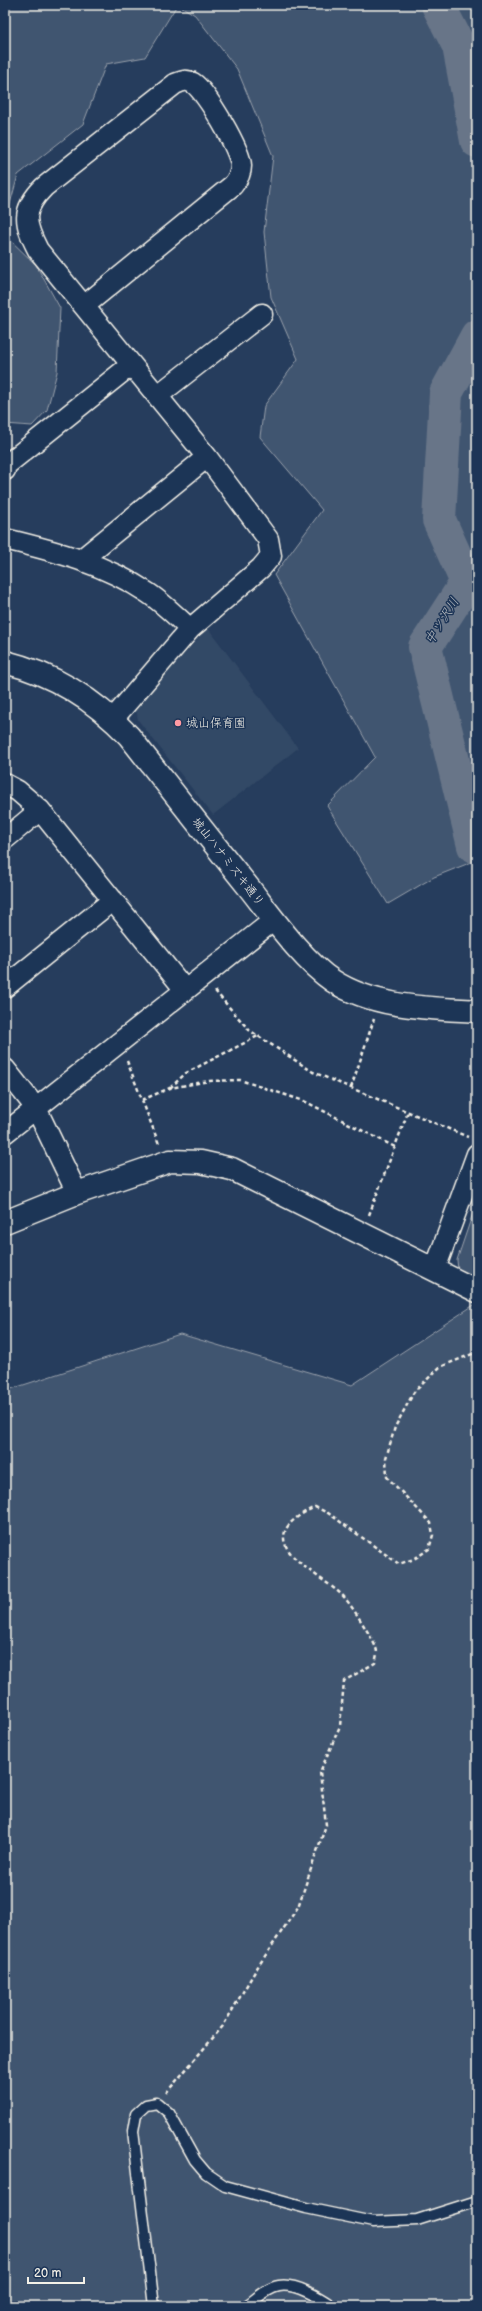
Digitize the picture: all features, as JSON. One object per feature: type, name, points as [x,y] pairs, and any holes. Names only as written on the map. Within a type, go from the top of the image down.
[{"type":"street","points":[[84,306],[233,185],[240,176],[241,164],[218,112],[192,83],[184,80],[175,84],[33,198],[26,214],[28,230],[38,250],[207,457],[268,539],[271,556],[261,568],[190,629],[113,718]]},
{"type":"street","points":[[157,396],[262,314]]},
{"type":"street","points":[[5,470],[5,466],[131,365]]},
{"type":"street","points":[[82,559],[207,457]]},
{"type":"street","points":[[5,539],[82,559],[148,593],[190,629]]},
{"type":"street","name":"城山ハナミズキ通り","points":[[5,662],[50,677],[78,692],[113,718],[134,742],[274,920],[312,963],[333,980],[354,991],[380,999],[417,1007],[477,1011]]},
{"type":"street","points":[[5,784],[18,791],[40,810],[185,990]]},
{"type":"street","points":[[5,838],[40,810]]},
{"type":"street","points":[[5,987],[113,900]]},
{"type":"street","points":[[5,1133],[274,920]]},
{"type":"street","points":[[5,1070],[36,1108],[77,1193]]},
{"type":"street","points":[[435,1269],[474,1146]]},
{"type":"street","points":[[5,1222],[77,1193],[166,1162],[201,1162],[232,1169],[435,1269],[477,1292]]},
{"type":"lane","points":[[154,2306],[133,2131],[136,2114],[146,2105],[157,2103],[169,2113],[195,2160],[206,2173],[225,2186],[306,2208],[373,2222],[417,2220],[477,2201]]},
{"type":"lane","points":[[246,2306],[278,2286],[286,2286],[300,2290],[332,2306]]},
{"type":"path","points":[[203,976],[248,1030],[312,1072],[408,1112],[474,1146]]},
{"type":"path","points":[[351,1088],[380,999]]},
{"type":"path","points":[[170,1088],[186,1073],[258,1036]]},
{"type":"path","points":[[120,1042],[166,1162]]},
{"type":"path","points":[[142,1100],[170,1088],[210,1081],[240,1080],[304,1101],[395,1147]]},
{"type":"path","points":[[362,1233],[408,1112]]},
{"type":"path","points":[[157,2103],[223,2026],[257,1968],[298,1908],[326,1825],[320,1772],[340,1726],[344,1681],[375,1663],[377,1649],[343,1595],[293,1558],[286,1545],[285,1536],[291,1520],[315,1507],[328,1513],[399,1564],[414,1559],[429,1549],[433,1535],[431,1523],[387,1476],[386,1458],[395,1427],[414,1392],[440,1367],[477,1352]]},
{"type":"shaded area","points":[[5,5],[177,5],[145,57],[106,64],[83,124],[18,175],[5,222]]},
{"type":"shaded area","points":[[179,5],[477,5],[477,860],[434,877],[388,904],[327,806],[375,757],[274,575],[322,510],[260,437],[264,406],[298,359],[271,297],[264,232],[273,156],[237,69],[195,15]]},
{"type":"shaded area","points":[[5,235],[36,265],[60,308],[57,372],[47,410],[32,426],[5,424]]},
{"type":"shaded area","points":[[208,628],[298,748],[213,815],[138,720],[136,708]]},
{"type":"shaded area","points":[[477,1201],[477,1279],[458,1270],[457,1260]]},
{"type":"shaded area","points":[[477,1303],[477,2306],[5,2306],[5,1391],[180,1334],[352,1385]]},
{"type":"waterway","name":"中ツ沢川","points":[[438,5],[459,46],[477,141]]},
{"type":"waterway","name":"中ツ沢川","points":[[474,846],[425,647],[467,582],[439,520],[446,393],[477,336]]},
{"type":"place","name":"城山保育園","points":[[178,723]]}]
